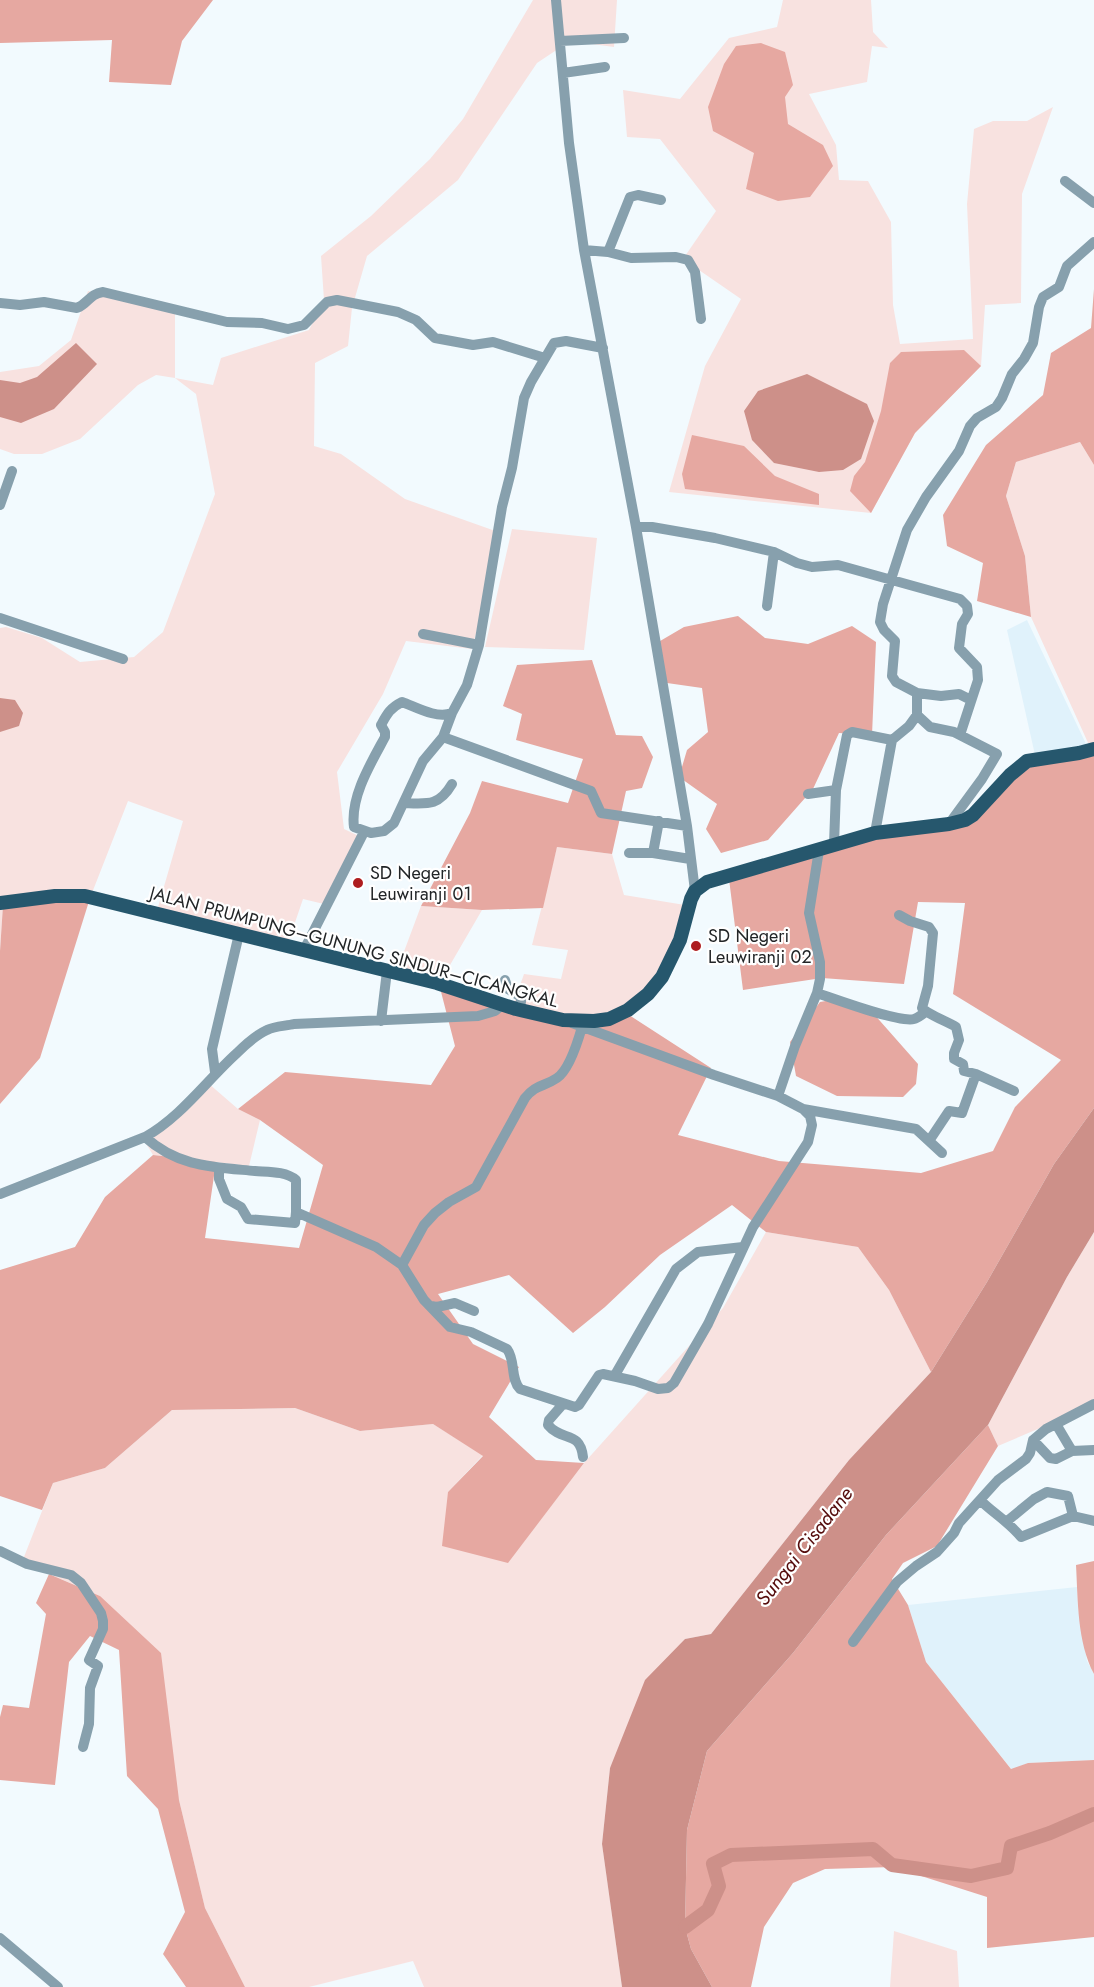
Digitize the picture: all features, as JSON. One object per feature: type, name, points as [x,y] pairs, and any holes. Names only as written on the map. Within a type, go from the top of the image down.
[{"type":"main road","points":[[695,891],[707,882],[875,833],[965,820],[973,815],[1010,775],[1027,761],[1079,753],[1094,748]]},
{"type":"main road","name":"JALAN PRUMPUNG–GUNUNG SINDUR–CICANGKAL","points":[[0,903],[55,896],[85,896],[437,983],[516,1009],[563,1020],[594,1021],[609,1019],[628,1010],[648,994],[662,977],[680,940],[695,891]]},
{"type":"street","points":[[556,0],[569,143],[584,250],[636,527],[687,826],[695,891]]},
{"type":"street","points":[[560,41],[624,38]]},
{"type":"street","points":[[562,73],[605,67]]},
{"type":"street","points":[[1065,181],[1094,203]]},
{"type":"street","points":[[608,252],[630,197],[638,195],[661,200]]},
{"type":"street","points":[[972,700],[959,694],[941,696],[917,693],[896,682],[892,676],[895,641],[884,630],[880,622],[883,604],[907,530],[926,497],[959,451],[970,426],[977,418],[996,407],[1012,374],[1033,343],[1043,297],[1059,286],[1067,266],[1094,242]]},
{"type":"street","points":[[584,250],[608,252],[630,258],[675,257],[688,260],[695,272],[701,319]]},
{"type":"street","points":[[0,303],[20,305],[44,302],[77,308],[94,293],[103,292],[227,322],[262,323],[288,329],[304,325],[327,302],[337,300],[398,312],[416,320],[435,338],[473,345],[493,342],[545,358]]},
{"type":"street","points":[[452,713],[435,714],[402,702],[392,707],[381,725],[385,737],[363,779],[354,808],[354,827],[364,832],[378,832],[394,823],[423,761],[442,736],[467,685],[478,645],[524,399],[531,382],[554,342],[603,348]]},
{"type":"street","points":[[0,505],[4,481],[12,471]]},
{"type":"street","points":[[636,527],[652,527],[715,538],[774,552],[812,567],[838,565],[960,598],[967,606],[968,614],[962,624],[959,648],[978,667],[978,680],[960,735]]},
{"type":"street","points":[[767,606],[774,552]]},
{"type":"street","points":[[0,618],[123,659]]},
{"type":"street","points":[[423,634],[478,645]]},
{"type":"street","points":[[875,833],[892,740],[909,726],[917,715],[917,693]]},
{"type":"street","points":[[917,715],[930,727],[960,735],[997,754],[949,824]]},
{"type":"street","points":[[834,844],[836,790],[847,735],[852,732],[892,740]]},
{"type":"street","points":[[442,736],[591,791],[601,813],[687,826]]},
{"type":"street","points":[[405,803],[435,802],[446,795],[452,784]]},
{"type":"street","points":[[808,794],[836,790]]},
{"type":"street","points":[[653,853],[659,821]]},
{"type":"street","points":[[304,950],[364,832]]},
{"type":"street","points":[[778,1096],[795,1046],[817,993],[820,979],[820,962],[809,913],[819,850]]},
{"type":"street","points":[[628,853],[653,853],[690,859]]},
{"type":"street","points":[[899,915],[929,927],[933,933],[928,986],[922,1008],[956,1027],[959,1040],[954,1059],[963,1064],[964,1071],[1014,1091]]},
{"type":"street","points":[[215,1072],[212,1049],[238,934]]},
{"type":"street","points":[[381,1021],[387,971]]},
{"type":"street","points":[[505,980],[508,989],[521,997],[521,1002],[516,1009]]},
{"type":"street","points":[[817,993],[882,1014],[906,1019],[915,1019],[926,1012]]},
{"type":"street","points":[[0,1194],[145,1137],[159,1129],[177,1114],[215,1072],[248,1043],[272,1028],[294,1024],[478,1016],[495,1011],[502,1005]]},
{"type":"street","points":[[563,1020],[778,1096],[803,1109],[916,1129],[942,1154]]},
{"type":"street","points":[[402,1265],[424,1226],[435,1213],[476,1187],[531,1090],[557,1078],[565,1069],[582,1027]]},
{"type":"street","points":[[929,1141],[949,1111],[962,1113],[976,1074]]},
{"type":"street","points":[[296,1212],[376,1246],[402,1265],[424,1300],[450,1327],[471,1332],[511,1353],[516,1385],[520,1389],[574,1407],[579,1405],[599,1376],[603,1374],[615,1375],[658,1389],[668,1388],[674,1383],[708,1324],[753,1227],[808,1142],[812,1125],[810,1116],[803,1109]]},
{"type":"street","points":[[145,1137],[169,1156],[182,1160],[219,1168],[274,1172],[293,1177],[296,1180],[295,1222],[248,1219],[241,1207],[226,1199],[219,1179],[219,1168]]},
{"type":"street","points":[[615,1375],[676,1269],[698,1252],[743,1247]]},
{"type":"street","points":[[430,1306],[437,1307],[455,1303],[474,1311]]},
{"type":"street","points":[[563,1404],[549,1420],[548,1425],[554,1432],[576,1439],[582,1448],[583,1456]]},
{"type":"street","points":[[853,1642],[897,1582],[937,1552],[954,1533],[959,1523],[998,1480],[1026,1459],[1033,1440],[1046,1429],[1094,1404]]},
{"type":"street","points":[[1056,1424],[1072,1451]]},
{"type":"street","points":[[1033,1440],[1045,1455],[1056,1459],[1072,1451],[1094,1450]]},
{"type":"street","points":[[1006,1522],[1034,1499],[1047,1492],[1068,1496],[1073,1516]]},
{"type":"street","points":[[980,1500],[993,1514],[1012,1526],[1021,1537],[1073,1516],[1094,1521]]},
{"type":"street","points":[[0,1551],[27,1563],[71,1575],[81,1583],[101,1613],[103,1629],[89,1660],[98,1666],[90,1688],[89,1724],[83,1747]]},
{"type":"street","points":[[0,1938],[58,1987]]},
{"type":"shaded area","points":[[0,0],[213,0],[182,41],[171,85],[109,82],[112,40],[0,43]]},
{"type":"shaded area","points":[[533,0],[617,0],[614,47],[570,41],[537,63],[458,180],[367,256],[352,308],[348,346],[315,363],[314,446],[341,454],[405,499],[501,533],[472,649],[406,641],[383,694],[337,772],[344,829],[361,837],[328,905],[303,899],[287,946],[156,914],[183,821],[128,801],[90,898],[3,905],[0,950],[0,628],[6,627],[42,638],[80,662],[134,657],[163,632],[215,494],[196,394],[175,378],[213,385],[221,358],[309,330],[324,300],[321,256],[371,216],[430,159],[463,119]]},
{"type":"shaded area","points":[[783,0],[871,0],[873,32],[888,48],[872,46],[867,82],[809,94],[836,145],[839,180],[868,181],[891,222],[893,305],[900,344],[973,339],[967,204],[974,129],[993,121],[1027,121],[1053,107],[1022,194],[1021,303],[985,305],[981,366],[915,433],[871,513],[669,492],[705,366],[741,299],[683,259],[716,211],[660,139],[627,137],[623,90],[680,99],[729,38],[777,27]]},
{"type":"shaded area","points":[[761,43],[785,52],[793,85],[785,97],[788,124],[823,145],[833,166],[810,197],[778,201],[746,189],[754,153],[713,131],[708,107],[724,64],[736,46]]},
{"type":"shaded area","points":[[1094,289],[1094,465],[1080,442],[1016,462],[1006,496],[1025,556],[1031,617],[977,601],[983,563],[947,546],[943,515],[986,445],[1043,395],[1051,353],[1091,328]]},
{"type":"shaded area","points":[[88,291],[175,310],[175,378],[156,375],[138,385],[80,439],[42,454],[14,454],[0,449],[0,372],[39,366],[71,340]]},
{"type":"shaded area","points":[[964,350],[981,366],[915,433],[871,513],[850,491],[854,476],[865,462],[881,411],[890,363],[901,352]]},
{"type":"shaded area","points":[[692,435],[744,446],[775,476],[819,494],[819,505],[685,489],[682,474]]},
{"type":"shaded area","points":[[1080,442],[1094,465],[1094,756],[1031,617],[1025,556],[1006,496],[1016,462]]},
{"type":"shaded area","points":[[512,529],[597,538],[584,650],[485,647]]},
{"type":"shaded area","points":[[738,616],[765,638],[808,644],[852,626],[876,642],[872,735],[839,733],[813,789],[768,840],[721,853],[706,829],[717,804],[679,777],[687,750],[708,732],[702,688],[667,683],[655,644],[684,627]]},
{"type":"shaded area","points":[[1027,620],[1087,746],[1035,755],[1007,630]]},
{"type":"shaded area","points":[[592,660],[616,735],[642,736],[653,757],[642,788],[626,791],[612,854],[557,847],[543,908],[482,910],[421,906],[470,813],[482,781],[568,803],[583,759],[516,740],[522,714],[503,706],[517,665]]},
{"type":"shaded area","points":[[1094,756],[1094,1108],[1054,1164],[987,1282],[931,1372],[889,1290],[858,1247],[766,1232],[732,1205],[660,1255],[605,1307],[573,1333],[509,1275],[438,1294],[473,1344],[519,1367],[489,1417],[536,1460],[584,1463],[508,1563],[442,1546],[448,1492],[483,1456],[433,1424],[360,1431],[295,1408],[172,1410],[105,1468],[53,1483],[42,1510],[0,1496],[0,1270],[75,1247],[105,1197],[153,1155],[216,1162],[205,1238],[299,1248],[323,1165],[260,1120],[238,1109],[285,1072],[431,1085],[455,1046],[439,984],[571,1023],[629,1015],[711,1068],[678,1135],[779,1161],[921,1173],[993,1151],[1015,1107],[1061,1060],[953,994],[965,903],[918,902],[904,984],[822,978],[743,990],[729,879],[862,839],[963,822],[1032,764]]},
{"type":"shaded area","points":[[557,847],[612,854],[624,895],[691,906],[670,972],[604,1022],[511,1011],[524,974],[561,979],[568,950],[532,945]]},
{"type":"shaded area","points":[[90,898],[40,1058],[0,1104],[0,951],[3,905]]},
{"type":"shaded area","points":[[421,906],[482,910],[439,984],[396,973]]},
{"type":"shaded area","points":[[843,998],[873,1013],[918,1064],[916,1084],[903,1097],[837,1096],[796,1076],[790,1042],[820,1002]]},
{"type":"shaded area","points":[[208,1083],[238,1109],[260,1120],[249,1166],[153,1155],[142,1137]]},
{"type":"shaded area","points":[[766,1232],[858,1247],[889,1290],[931,1372],[849,1460],[711,1634],[685,1639],[610,1768],[602,1844],[622,1987],[424,1987],[413,1961],[309,1987],[245,1987],[205,1908],[179,1800],[100,1596],[22,1562],[53,1483],[105,1468],[172,1410],[295,1408],[360,1431],[433,1424],[483,1455],[448,1492],[508,1562],[584,1463],[723,1308]]},
{"type":"shaded area","points":[[1094,1232],[1094,1405],[998,1446],[988,1425],[1067,1277]]},
{"type":"shaded area","points":[[988,1425],[998,1446],[937,1546],[903,1563],[892,1579],[908,1605],[926,1662],[1011,1769],[1028,1763],[1094,1760],[1094,1937],[987,1948],[987,1897],[893,1867],[825,1869],[793,1883],[764,1927],[751,1987],[712,1987],[691,1949],[685,1927],[687,1830],[707,1751],[793,1653],[886,1535]]},
{"type":"shaded area","points":[[1094,1561],[1094,1674],[1088,1662],[1081,1635],[1076,1565]]},
{"type":"shaded area","points":[[49,1574],[100,1596],[161,1653],[179,1800],[205,1908],[245,1987],[186,1987],[163,1954],[185,1912],[158,1809],[127,1776],[119,1650],[90,1636],[69,1662],[55,1785],[0,1780],[0,1717],[3,1705],[29,1708],[46,1614],[36,1603]]},
{"type":"shaded area","points":[[1077,1587],[1078,1608],[1087,1661],[1094,1674],[1094,1760],[1028,1763],[1012,1770],[926,1662],[908,1605]]},
{"type":"shaded area","points":[[894,1931],[957,1951],[959,1987],[890,1987]]},
{"type":"water","points":[[76,343],[97,364],[54,409],[21,423],[0,417],[0,380],[20,383],[37,377]]},
{"type":"water","points":[[807,374],[867,404],[874,421],[861,459],[843,470],[819,472],[774,463],[752,440],[744,411],[758,391]]},
{"type":"water","points":[[0,698],[15,700],[23,713],[19,726],[0,732]]},
{"type":"water","name":"Sungai Cisadane","points":[[1094,1108],[1094,1232],[1067,1277],[988,1425],[886,1535],[793,1653],[707,1751],[687,1830],[685,1927],[691,1949],[712,1987],[622,1987],[602,1844],[610,1768],[645,1680],[685,1639],[711,1634],[849,1460],[931,1372],[987,1282],[1054,1164]]},
{"type":"waterway","points":[[685,1927],[708,1910],[719,1886],[713,1864],[731,1855],[873,1849],[892,1865],[971,1876],[1007,1868],[1011,1846],[1050,1833],[1094,1814]]},
{"type":"place","name":"SD Negeri Leuwiranji 01","points":[[358,883]]},
{"type":"place","name":"SD Negeri Leuwiranji 02","points":[[696,946]]}]
